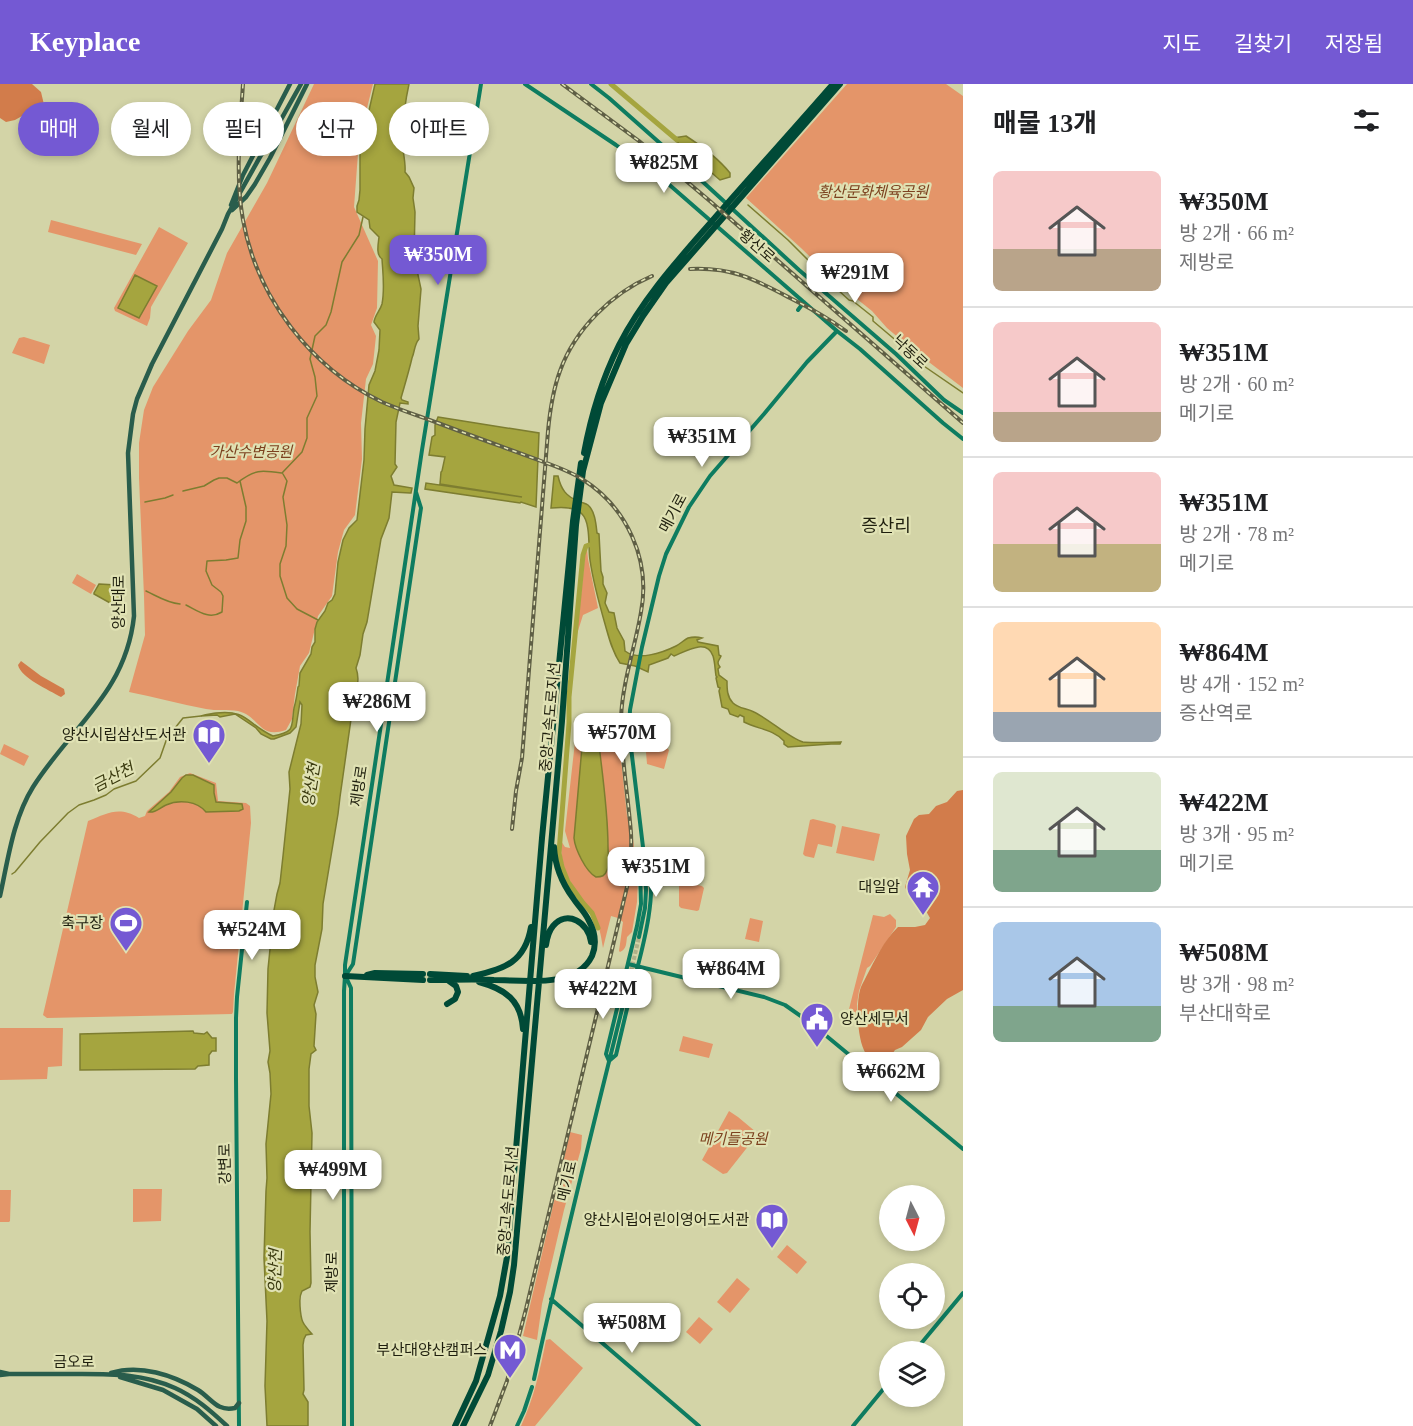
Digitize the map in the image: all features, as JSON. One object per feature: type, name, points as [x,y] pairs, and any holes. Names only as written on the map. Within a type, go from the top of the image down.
[{"type":"highway","name":"중앙고속도로지선","points":[[695,245],[833,84]]},
{"type":"highway","name":"중앙고속도로지선","points":[[455,1426],[476,1381],[500,1296],[507,1257],[539,867],[574,523],[589,427],[600,387],[619,344],[655,289],[840,84]]},
{"type":"highway","name":"중앙고속도로지선","points":[[463,1426],[488,1375],[510,1292],[514,1265],[562,721],[574,523]]},
{"type":"highway","points":[[345,976],[381,979],[545,977],[580,970],[589,961],[594,950],[595,939],[589,921],[565,886],[555,862],[554,834],[562,721]]},
{"type":"highway","points":[[426,977],[445,980],[471,978],[504,968],[514,961],[523,950],[530,935],[539,867]]},
{"type":"highway","points":[[537,1010],[540,1005],[548,936],[552,927],[558,922],[571,919],[579,921],[584,926],[590,934],[591,942],[590,950],[582,964],[567,974]]},
{"type":"highway","points":[[471,978],[496,987],[507,994],[516,1004],[521,1015],[523,1039],[516,1144]]},
{"type":"highway","points":[[445,980],[456,986],[458,992],[455,999],[447,1004]]},
{"type":"main road","points":[[228,214],[243,176],[290,84]]},
{"type":"main road","points":[[228,214],[301,84]]},
{"type":"main road","points":[[228,214],[246,197],[255,184],[308,84]]},
{"type":"main road","name":"양산대로","points":[[0,896],[18,822],[32,789],[99,704],[124,661],[134,616],[128,453],[136,399],[228,214]]},
{"type":"main road","points":[[111,695],[112,683]]},
{"type":"main road","points":[[109,1374],[120,1370],[147,1370],[198,1390],[226,1410],[235,1408],[239,1403]]},
{"type":"main road","name":"금오로","points":[[0,1373],[109,1374],[139,1377],[167,1385],[186,1394],[202,1404],[227,1426]]},
{"type":"main road","points":[[109,1374],[163,1390],[197,1409],[216,1426]]},
{"type":"street","name":"제방로","points":[[344,1426],[345,965],[416,491],[481,84]]},
{"type":"street","name":"황산로","points":[[525,84],[592,128],[658,176],[963,439]]},
{"type":"street","name":"낙동로","points":[[591,84],[896,354],[944,400],[963,413]]},
{"type":"street","points":[[798,310],[804,302]]},
{"type":"street","name":"메기로","points":[[644,857],[629,731],[630,710],[658,576],[666,554],[697,493],[710,476],[807,362],[837,332]]},
{"type":"street","points":[[352,1426],[351,988],[345,976],[353,964],[418,531],[421,508],[416,491]]},
{"type":"street","points":[[639,937],[645,908],[644,857]]},
{"type":"street","points":[[644,857],[640,868],[641,904],[628,964],[627,987],[616,1056],[609,1062],[606,1054],[627,987],[637,966],[648,921],[650,891],[648,865],[644,857]]},
{"type":"street","name":"강변로","points":[[239,1426],[236,1030],[237,997],[247,903]]},
{"type":"street","points":[[634,940],[638,944],[644,942]]},
{"type":"street","points":[[628,964],[764,997],[793,1010],[963,1149]]},
{"type":"street","name":"메기로","points":[[534,1379],[551,1299],[609,1062]]},
{"type":"street","points":[[923,1341],[963,1293]]},
{"type":"street","points":[[551,1299],[699,1426]]},
{"type":"street","points":[[517,1426],[532,1387]]},
{"type":"street","points":[[853,1426],[879,1394]]},
{"type":"green space","name":"가산수변공원","points":[[314,84],[373,84],[368,102],[305,102]]},
{"type":"green space","name":"황산문화체육공원","points":[[847,84],[946,84],[963,96],[963,388],[887,328],[872,311],[837,283],[746,198]]},
{"type":"green space","name":"가산수변공원","points":[[296,122],[296,156],[358,156],[354,207],[378,261],[377,308],[371,325],[376,336],[373,364],[366,379],[361,423],[362,459],[355,515],[344,530],[338,552],[332,596],[318,616],[309,653],[300,666],[292,719],[286,730],[270,732],[246,714],[238,711],[206,709],[129,692],[145,635],[139,478],[139,443],[144,410],[153,387],[188,331],[211,300],[227,253],[280,156],[284,156],[284,147]]},
{"type":"green space","points":[[51,220],[142,244],[136,255],[48,232]]},
{"type":"green space","points":[[159,227],[188,243],[151,307],[147,326],[115,311],[114,308]]},
{"type":"green space","points":[[24,337],[50,345],[44,364],[12,353],[19,338]]},
{"type":"green space","points":[[587,549],[598,608],[583,615],[577,634],[585,555]]},
{"type":"green space","points":[[77,574],[96,585],[91,594],[72,583]]},
{"type":"green space","points":[[619,740],[627,816],[631,823],[638,878],[632,932],[627,937],[625,948],[620,952],[623,922],[611,916],[603,948],[595,916],[570,880],[561,850],[561,841],[565,847],[570,848],[565,831],[575,742]]},
{"type":"green space","points":[[4,744],[29,756],[24,766],[0,754]]},
{"type":"green space","points":[[667,748],[669,750],[664,769],[647,764],[647,750]]},
{"type":"green space","points":[[190,773],[216,783],[218,801],[246,803],[250,806],[251,823],[232,1014],[47,1018],[43,1015],[88,821],[114,812],[125,812],[139,818],[145,816],[147,811],[169,792],[180,777]]},
{"type":"green space","points":[[810,820],[836,826],[832,847],[818,844],[814,858],[803,854]]},
{"type":"green space","points":[[842,826],[880,834],[874,861],[836,853]]},
{"type":"green space","points":[[679,883],[704,888],[699,910],[679,906]]},
{"type":"green space","points":[[890,914],[896,920],[896,927],[867,968],[859,991],[857,1018],[848,1013],[873,915],[884,917]]},
{"type":"green space","points":[[750,918],[763,921],[759,942],[745,939]]},
{"type":"green space","points":[[0,1028],[63,1028],[62,1066],[48,1067],[47,1079],[0,1080]]},
{"type":"green space","points":[[683,1036],[713,1044],[709,1058],[679,1051]]},
{"type":"green space","name":"메기들공원","points":[[729,1111],[757,1135],[727,1173],[723,1174],[702,1160]]},
{"type":"green space","points":[[570,1132],[582,1135],[581,1149],[542,1304],[537,1340],[523,1336]]},
{"type":"green space","points":[[133,1189],[162,1189],[161,1221],[133,1222]]},
{"type":"green space","points":[[0,1190],[11,1190],[9,1222],[0,1222]]},
{"type":"green space","points":[[787,1245],[807,1262],[797,1274],[777,1257]]},
{"type":"green space","points":[[737,1278],[750,1289],[730,1313],[717,1302]]},
{"type":"green space","points":[[699,1317],[713,1329],[700,1344],[686,1332]]},
{"type":"green space","points":[[550,1339],[583,1368],[535,1426],[521,1426],[533,1394],[546,1340]]},
{"type":"shaded area","points":[[0,84],[32,84],[41,92],[43,102],[18,102],[18,118],[6,122],[0,118]]},
{"type":"shaded area","points":[[21,661],[64,689],[65,694],[61,697],[30,679],[20,670],[18,665]]},
{"type":"shaded area","points":[[963,790],[963,990],[947,999],[928,1017],[921,1030],[902,1047],[895,1050],[890,1057],[882,1062],[875,1060],[866,1054],[859,1032],[858,1013],[861,987],[884,944],[898,927],[925,925],[930,918],[922,904],[921,896],[907,892],[905,887],[910,870],[906,836],[914,819],[919,815],[929,814],[936,806],[947,802],[957,791]]},
{"type":"water","name":"양산천","points":[[375,84],[409,84],[406,102],[389,102],[389,156],[404,156],[405,172],[414,188],[414,256],[421,289],[419,339],[401,398],[408,404],[400,403],[396,422],[395,464],[397,467],[391,476],[394,485],[412,488],[411,493],[392,492],[389,518],[381,539],[367,622],[356,668],[358,683],[315,965],[318,992],[314,1005],[316,1014],[314,1046],[316,1050],[311,1054],[309,1069],[312,1133],[311,1283],[310,1287],[302,1291],[300,1295],[301,1315],[312,1334],[306,1335],[303,1345],[303,1394],[308,1402],[308,1426],[267,1426],[265,1386],[267,1321],[264,1258],[266,1144],[271,1094],[268,1062],[270,1051],[267,1013],[268,969],[274,910],[283,856],[290,789],[289,772],[301,724],[302,705],[300,702],[296,727],[290,733],[274,739],[261,734],[235,714],[220,717],[217,715],[201,716],[234,713],[273,736],[286,733],[291,728],[300,673],[315,642],[317,622],[335,594],[343,540],[349,528],[357,520],[369,385],[375,371],[379,350],[380,330],[374,322],[382,304],[384,282],[382,259],[378,250],[379,237],[370,228],[369,220],[357,212],[360,190],[360,156],[377,156],[377,102],[371,102]]},
{"type":"water","points":[[686,136],[715,158],[730,173],[730,177],[720,180],[673,138]]},
{"type":"water","points":[[135,275],[157,286],[139,318],[118,308]]},
{"type":"water","points":[[438,417],[539,433],[536,507],[521,502],[425,489],[426,483],[522,497],[440,484],[445,457],[429,455]]},
{"type":"water","points":[[554,476],[558,476],[567,495],[588,505],[594,514],[599,534],[603,584],[607,593],[605,603],[609,612],[614,613],[617,628],[624,641],[625,651],[636,655],[650,655],[670,649],[688,638],[702,638],[697,640],[698,642],[718,646],[721,656],[718,663],[719,675],[727,681],[728,696],[735,705],[760,715],[803,742],[841,742],[840,744],[788,747],[775,734],[744,722],[744,717],[740,715],[738,717],[730,714],[728,709],[722,707],[714,658],[706,648],[696,647],[674,656],[671,654],[668,658],[649,665],[648,672],[620,663],[611,644],[596,592],[590,560],[587,523],[579,511],[563,507],[551,508]]},
{"type":"water","points":[[99,584],[116,585],[115,591],[119,593],[119,608],[94,594]]},
{"type":"water","points":[[599,745],[609,862],[605,874],[596,877],[582,860],[574,838],[582,747]]},
{"type":"water","points":[[186,775],[193,775],[214,785],[216,802],[242,804],[243,809],[206,812],[198,805],[182,802],[171,803],[149,812]]},
{"type":"water","points":[[193,1031],[204,1034],[207,1032],[212,1038],[216,1038],[216,1051],[212,1051],[209,1055],[209,1065],[198,1066],[195,1069],[80,1070],[80,1034]]},
{"type":"waterway","points":[[611,84],[677,140]]},
{"type":"waterway","points":[[748,205],[788,240],[849,300],[873,317],[873,321],[912,354],[918,362],[963,393]]},
{"type":"waterway","points":[[183,491],[204,486],[219,478],[227,478],[237,483],[258,472],[282,473],[302,452],[307,438],[307,418],[317,396],[310,359],[315,336],[326,325],[342,262],[359,235],[363,217]]},
{"type":"waterway","points":[[283,474],[287,481],[283,497],[287,525],[286,546],[280,564],[280,576],[287,598],[297,609],[318,620]]},
{"type":"waterway","points":[[186,605],[208,615],[222,612],[223,596],[212,585],[206,571],[207,561],[238,558],[240,540],[246,521],[246,507],[240,481]]},
{"type":"waterway","points":[[145,502],[173,495]]},
{"type":"waterway","points":[[589,545],[586,546],[583,555],[569,697],[559,853],[568,882],[592,913],[598,928]]},
{"type":"waterway","points":[[146,591],[166,601],[180,604]]},
{"type":"waterway","name":"금산천","points":[[12,874],[68,813],[79,805],[136,781],[160,758],[167,738],[183,718],[201,716]]},
{"type":"tunnel","points":[[627,989],[639,937]]},
{"type":"railway","points":[[243,84],[239,169],[243,220],[250,249],[261,277],[274,303],[291,327],[332,370],[356,388],[382,402],[557,467],[582,479],[612,504],[632,536],[639,554],[643,593],[641,612],[626,679],[621,719],[631,833],[627,887],[526,1309],[507,1381],[490,1426]]},
{"type":"railway","points":[[562,84],[639,141],[963,423]]},
{"type":"railway","points":[[690,269],[731,272],[754,280],[812,309],[846,331]]},
{"type":"railway","points":[[512,829],[522,758],[548,431],[555,385],[567,356],[585,327],[609,302],[652,276]]},
{"type":"place","name":"양산시립삼산도서관","points":[[209,764]]},
{"type":"place","name":"대일암","points":[[923,916]]},
{"type":"place","name":"축구장","points":[[126,952]]},
{"type":"place","name":"양산세무서","points":[[817,1048]]},
{"type":"place","name":"양산시립어린이영어도서관","points":[[772,1249]]},
{"type":"place","name":"부산대양산캠퍼스","points":[[510,1379]]},
{"type":"district","name":"증산리","points":[[886,526]]}]
